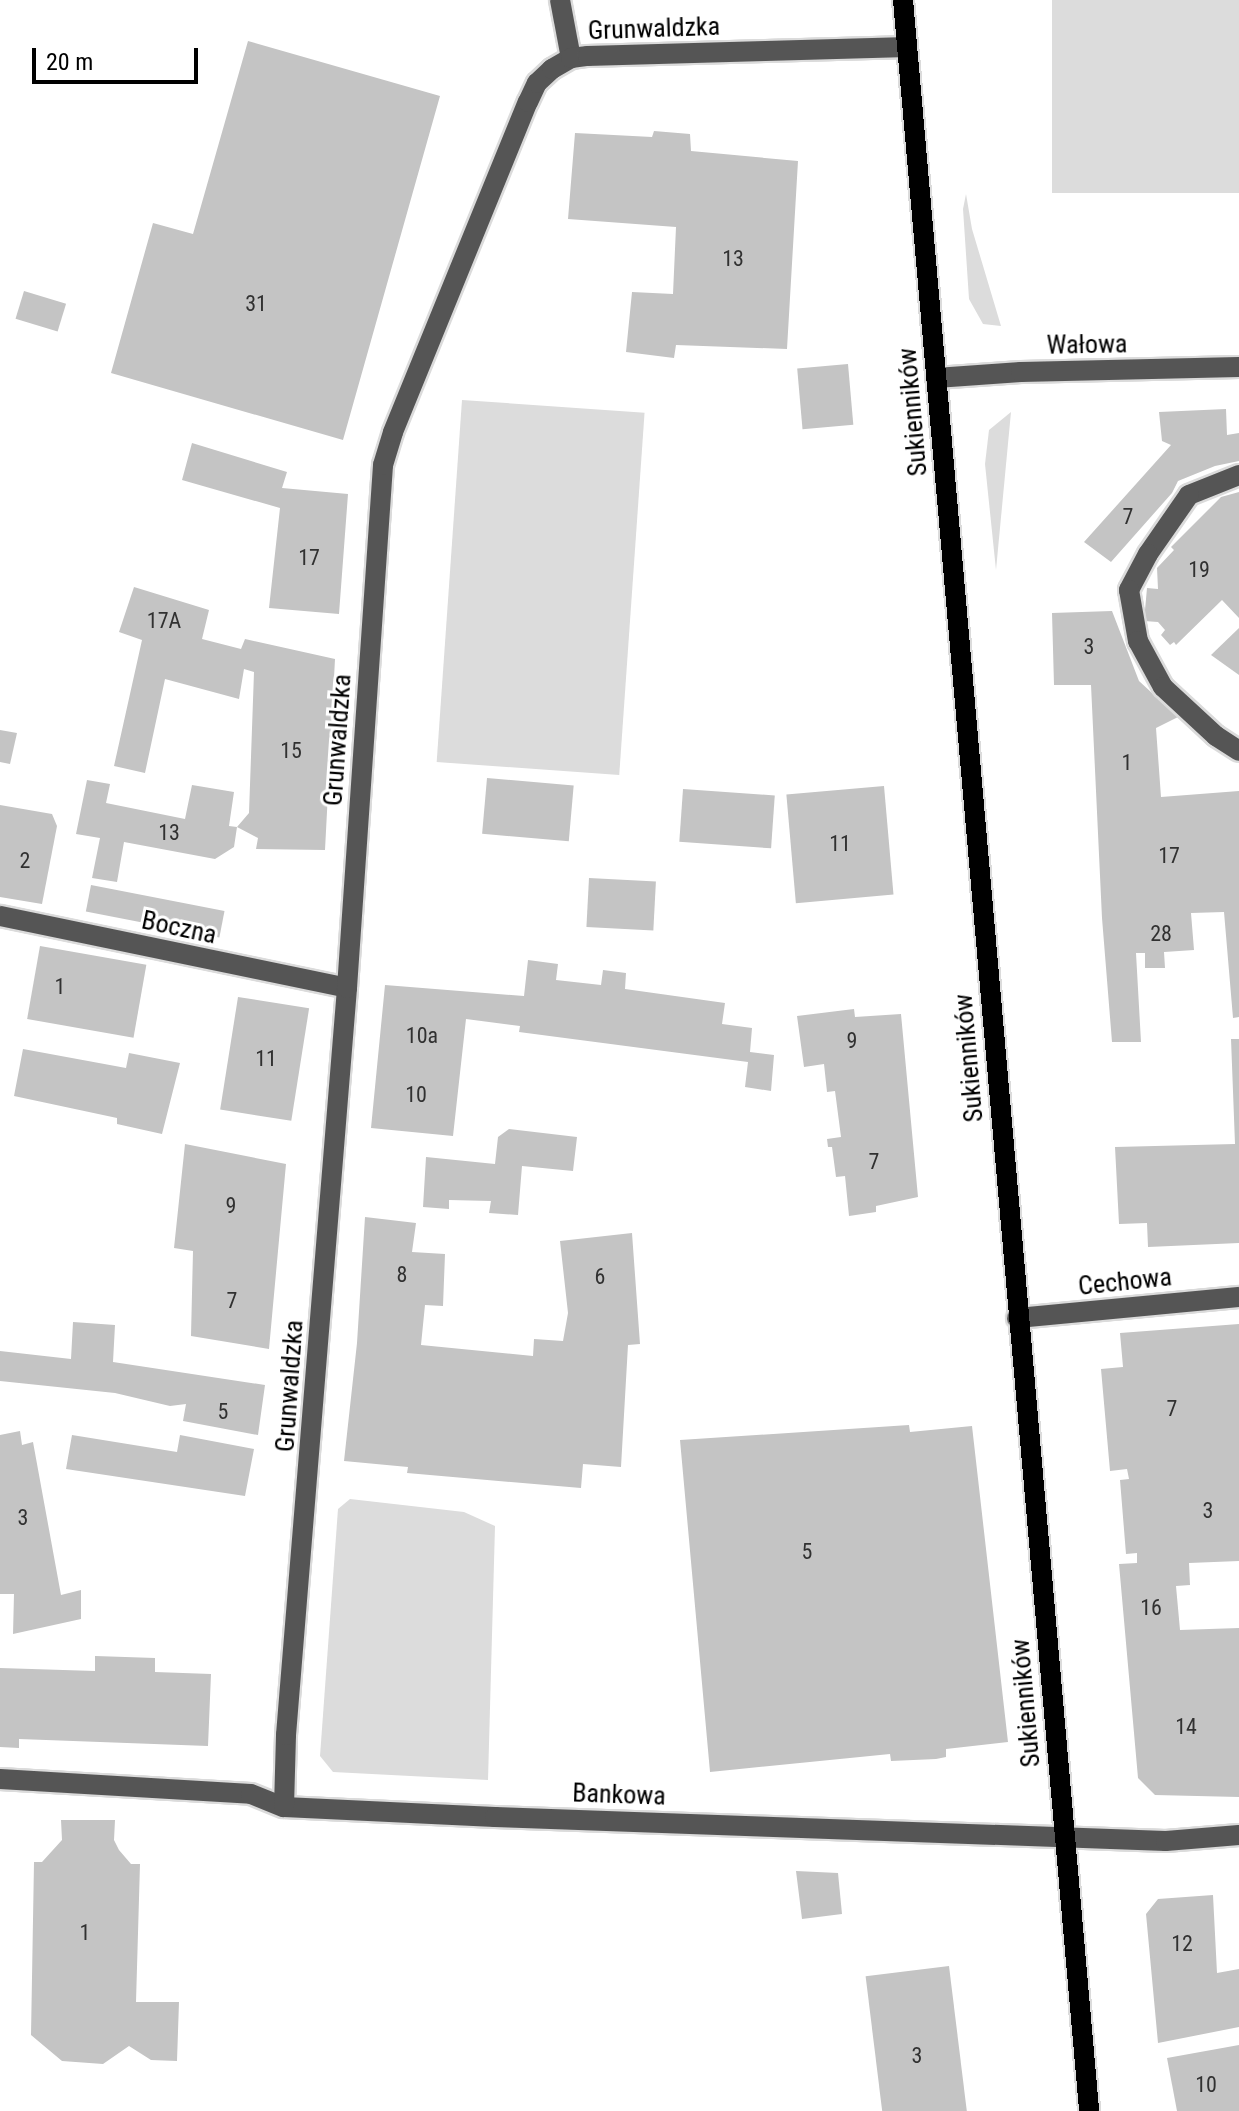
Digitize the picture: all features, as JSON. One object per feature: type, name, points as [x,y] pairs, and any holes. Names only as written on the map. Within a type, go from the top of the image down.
[{"type":"main road","name":"Sukienników","points":[[903,0],[1089,2111]]},
{"type":"street","points":[[560,0],[571,58]]},
{"type":"street","name":"Grunwaldzka","points":[[284,1807],[286,1735],[347,988],[383,465],[393,432],[537,83],[571,58],[907,47]]},
{"type":"street","name":"Wałowa","points":[[936,378],[1021,372],[1239,367]]},
{"type":"street","points":[[1239,475],[1189,495],[1148,554],[1129,590],[1138,641],[1163,687],[1216,736],[1239,751]]},
{"type":"street","name":"Boczna","points":[[0,916],[347,988]]},
{"type":"street","name":"Cechowa","points":[[1017,1318],[1239,1297]]},
{"type":"street","name":"Bankowa","points":[[0,1779],[251,1794],[284,1807],[1166,1841],[1239,1835]]},
{"type":"shaded area","points":[[1052,0],[1239,0],[1239,193],[1052,193]]},
{"type":"shaded area","points":[[966,194],[972,229],[1001,326],[983,324],[969,299],[963,209]]},
{"type":"shaded area","points":[[462,400],[645,413],[619,775],[437,762]]},
{"type":"shaded area","points":[[1011,412],[996,570],[985,464],[989,430]]},
{"type":"shaded area","points":[[350,1499],[464,1512],[495,1526],[488,1780],[333,1772],[320,1756],[338,1509]]},
{"type":"building","points":[[248,41],[440,96],[343,440],[111,373],[153,223],[193,234]]},
{"type":"building","points":[[654,131],[690,134],[691,151],[798,161],[787,349],[676,345],[674,358],[626,352],[632,292],[673,294],[676,227],[568,219],[575,133],[652,137]]},
{"type":"building","points":[[24,291],[66,304],[58,332],[16,319]]},
{"type":"building","points":[[848,364],[853,425],[803,429],[797,368]]},
{"type":"building","points":[[1226,409],[1227,435],[1239,433],[1239,461],[1215,466],[1178,481],[1172,493],[1111,562],[1084,542],[1171,445],[1162,441],[1159,412]]},
{"type":"building","points":[[192,443],[287,472],[282,488],[348,494],[339,614],[269,608],[280,508],[182,480]]},
{"type":"building","points":[[1239,492],[1239,618],[1222,600],[1176,645],[1174,642],[1170,645],[1161,635],[1165,630],[1158,622],[1144,621],[1147,588],[1158,589],[1157,568],[1174,550],[1171,547],[1221,497]]},
{"type":"building","points":[[134,587],[209,610],[202,639],[241,649],[245,639],[335,659],[325,850],[256,849],[258,838],[237,827],[249,813],[254,672],[244,669],[239,699],[165,679],[145,773],[114,766],[142,640],[119,632]]},
{"type":"building","points":[[1112,611],[1139,681],[1178,717],[1156,728],[1161,797],[1239,791],[1239,1017],[1233,1018],[1224,912],[1191,913],[1194,950],[1164,952],[1165,968],[1145,968],[1145,953],[1136,953],[1141,1042],[1112,1042],[1102,918],[1091,685],[1054,685],[1052,613]]},
{"type":"building","points":[[1239,628],[1239,675],[1211,655]]},
{"type":"building","points":[[0,730],[17,733],[10,764],[0,762]]},
{"type":"building","points":[[487,778],[574,786],[569,841],[482,834]]},
{"type":"building","points":[[87,780],[110,784],[106,803],[185,819],[192,785],[234,792],[229,826],[237,827],[234,847],[215,859],[124,842],[117,882],[92,878],[100,838],[76,834]]},
{"type":"building","points":[[884,786],[893,895],[796,903],[786,795]]},
{"type":"building","points":[[683,789],[775,795],[771,848],[679,842]]},
{"type":"building","points":[[0,805],[52,814],[57,826],[42,904],[0,897]]},
{"type":"building","points":[[589,878],[656,882],[653,930],[586,927]]},
{"type":"building","points":[[91,885],[225,911],[219,937],[86,912]]},
{"type":"building","points":[[40,946],[146,965],[134,1038],[27,1019]]},
{"type":"building","points":[[528,960],[558,964],[556,980],[601,985],[603,970],[626,973],[625,989],[725,1003],[722,1024],[752,1028],[750,1052],[774,1055],[771,1091],[745,1087],[748,1062],[519,1032],[520,1026],[466,1019],[453,1136],[371,1128],[385,985],[524,996]]},
{"type":"building","points":[[238,997],[309,1008],[291,1121],[220,1110]]},
{"type":"building","points":[[854,1009],[855,1017],[901,1014],[918,1197],[876,1206],[876,1212],[849,1216],[845,1176],[836,1177],[832,1147],[828,1147],[827,1139],[841,1137],[835,1091],[827,1092],[824,1064],[804,1067],[797,1016]]},
{"type":"building","points":[[1231,1039],[1239,1039],[1239,1243],[1148,1247],[1147,1223],[1119,1224],[1115,1147],[1235,1144]]},
{"type":"building","points":[[23,1049],[126,1068],[129,1053],[180,1063],[162,1134],[117,1124],[117,1118],[14,1096]]},
{"type":"building","points":[[509,1129],[577,1137],[573,1171],[522,1166],[518,1215],[489,1213],[491,1201],[449,1200],[449,1209],[423,1207],[426,1157],[495,1164],[498,1137]]},
{"type":"building","points":[[185,1144],[286,1164],[269,1349],[191,1336],[193,1251],[174,1248]]},
{"type":"building","points":[[365,1217],[416,1223],[412,1252],[445,1254],[443,1306],[425,1305],[421,1345],[533,1356],[534,1339],[563,1341],[568,1313],[560,1241],[632,1233],[640,1344],[628,1345],[621,1467],[583,1464],[581,1488],[407,1473],[408,1467],[344,1461],[357,1343]]},
{"type":"building","points":[[73,1322],[115,1325],[113,1362],[265,1385],[258,1435],[183,1421],[186,1404],[170,1406],[115,1393],[0,1381],[0,1351],[71,1359]]},
{"type":"building","points":[[1239,1324],[1239,1561],[1189,1563],[1190,1585],[1176,1586],[1180,1630],[1239,1628],[1239,1797],[1155,1795],[1138,1778],[1119,1564],[1137,1563],[1137,1553],[1126,1554],[1120,1480],[1129,1479],[1127,1469],[1110,1471],[1101,1369],[1123,1367],[1120,1333]]},
{"type":"building","points":[[909,1425],[910,1432],[972,1426],[1008,1742],[946,1749],[946,1757],[936,1759],[891,1761],[890,1754],[710,1772],[680,1440]]},
{"type":"building","points":[[20,1431],[22,1445],[33,1442],[61,1595],[81,1590],[81,1619],[13,1634],[14,1594],[0,1594],[0,1435]]},
{"type":"building","points":[[72,1435],[177,1452],[180,1435],[254,1449],[245,1496],[66,1469]]},
{"type":"building","points":[[95,1656],[155,1658],[155,1672],[211,1674],[208,1746],[19,1739],[19,1748],[0,1747],[0,1668],[95,1671]]},
{"type":"building","points":[[61,1820],[115,1820],[114,1840],[119,1850],[131,1864],[140,1864],[136,2002],[179,2002],[177,2061],[151,2060],[129,2046],[103,2064],[62,2061],[31,2035],[34,1862],[42,1862],[62,1840]]},
{"type":"building","points":[[796,1871],[838,1873],[842,1914],[802,1919]]},
{"type":"building","points":[[1213,1895],[1217,1973],[1239,1969],[1239,2027],[1158,2043],[1146,1914],[1158,1899]]},
{"type":"building","points":[[949,1966],[967,2111],[882,2111],[866,1976]]},
{"type":"building","points":[[1239,2045],[1239,2111],[1177,2111],[1167,2058]]}]
